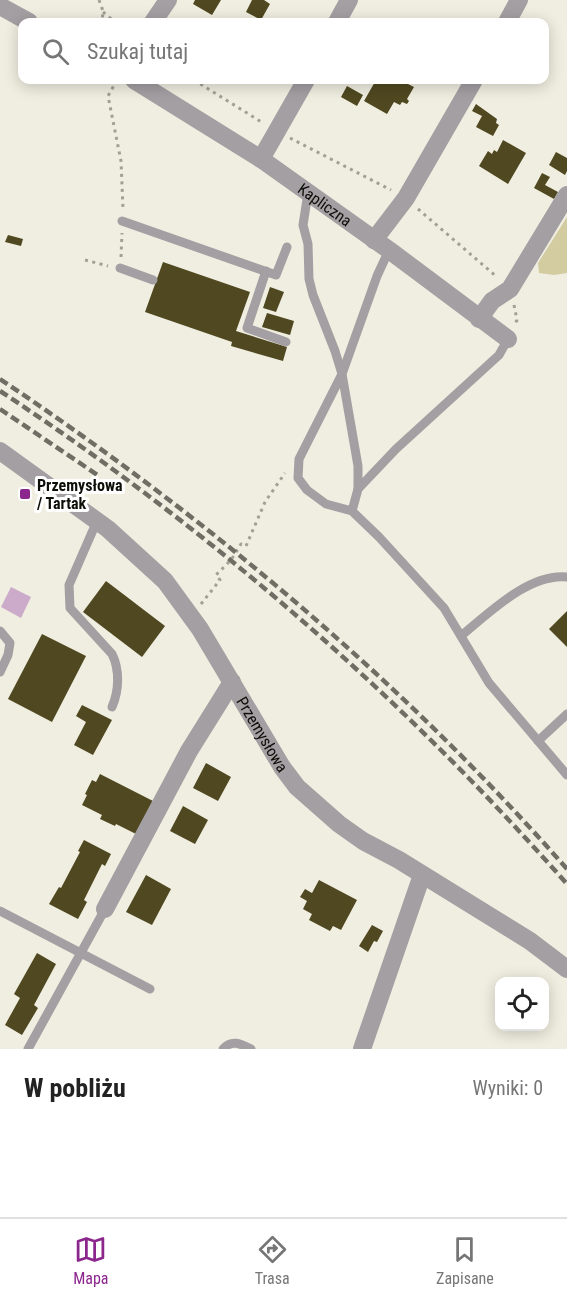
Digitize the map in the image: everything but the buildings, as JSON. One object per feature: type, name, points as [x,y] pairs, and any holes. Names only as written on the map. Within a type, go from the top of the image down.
[{"type":"street","points":[[156,18],[168,0]]},
{"type":"street","points":[[339,18],[349,0]]},
{"type":"street","points":[[509,18],[519,0]]},
{"type":"street","points":[[0,6],[22,18]]},
{"type":"street","name":"Kapliczna","points":[[140,84],[261,159],[508,339]]},
{"type":"street","points":[[261,159],[304,84]]},
{"type":"street","points":[[382,245],[406,198],[472,84]]},
{"type":"street","points":[[479,319],[492,301],[510,289],[567,195]]},
{"type":"street","name":"Przemysłowa","points":[[0,451],[97,521],[134,551],[165,581],[200,628],[282,767],[297,787],[339,824],[363,841],[530,941],[567,969]]},
{"type":"street","points":[[105,909],[189,751],[232,682]]},
{"type":"street","points":[[362,1049],[422,875]]},
{"type":"lane","points":[[308,193],[303,225],[308,244],[309,279],[342,374],[358,466],[358,489],[352,511]]},
{"type":"lane","points":[[122,221],[276,275],[286,247]]},
{"type":"lane","points":[[382,245],[377,276],[342,374],[299,459],[298,478],[307,490],[326,504],[352,511],[444,608],[489,683],[567,775]]},
{"type":"lane","points":[[120,268],[153,280]]},
{"type":"lane","points":[[266,271],[247,328],[286,342]]},
{"type":"lane","points":[[358,489],[396,449],[499,355],[508,339]]},
{"type":"lane","points":[[97,521],[69,585],[70,608],[112,654],[116,663],[117,696],[112,707]]},
{"type":"lane","points":[[461,636],[501,604],[536,581],[556,576],[567,577]]},
{"type":"lane","points":[[0,631],[10,643],[8,655],[0,672]]},
{"type":"lane","points":[[538,741],[567,714]]},
{"type":"lane","points":[[28,1049],[105,909]]},
{"type":"lane","points":[[0,911],[150,989]]},
{"type":"lane","points":[[223,1049],[231,1043],[239,1043],[251,1049]]},
{"type":"path","points":[[99,0],[103,11],[102,18]]},
{"type":"path","points":[[103,11],[111,18]]},
{"type":"path","points":[[84,261],[120,268],[121,161],[108,96],[115,84]]},
{"type":"path","points":[[201,84],[277,131],[406,198],[510,289],[517,320],[508,339]]},
{"type":"path","points":[[199,606],[220,579],[216,575],[231,560],[241,544],[246,546],[265,502],[280,479],[299,459]]},
{"type":"shaded area","points":[[567,217],[567,273],[554,275],[539,273],[538,263]]},
{"type":"shaded area","points":[[11,587],[31,597],[21,618],[1,607]]},
{"type":"railway","points":[[0,379],[78,432],[153,488],[300,606],[438,732],[504,799],[567,869]]},
{"type":"railway","points":[[0,391],[78,444],[154,500],[300,619],[438,747],[567,884]]},
{"type":"railway","points":[[0,409],[99,476]]},
{"type":"place","name":"Przemysłowa / Tartak","points":[[25,494]]}]
